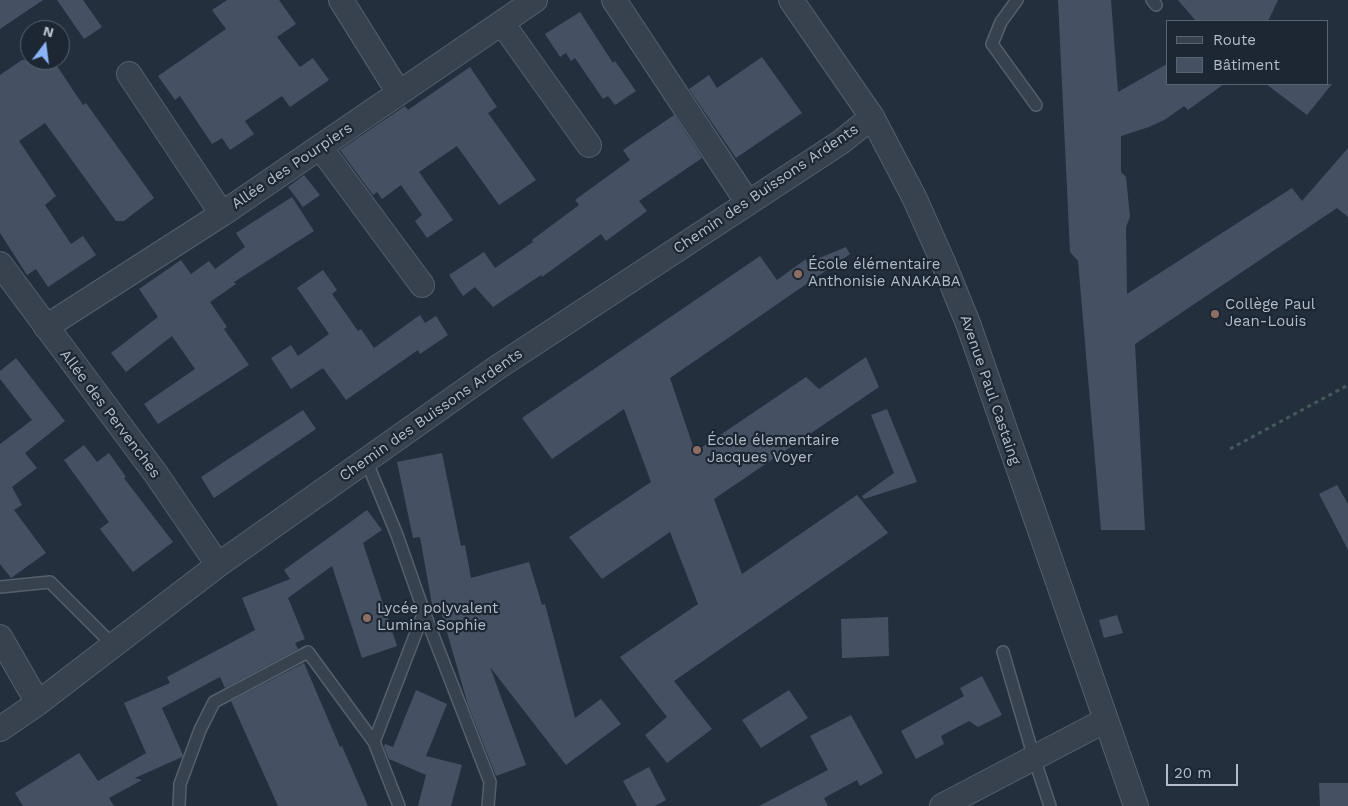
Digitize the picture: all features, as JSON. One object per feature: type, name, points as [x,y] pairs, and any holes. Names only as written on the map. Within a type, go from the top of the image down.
[{"type":"street","points":[[341,0],[399,93]]},
{"type":"street","name":"Allée des Pourpiers","points":[[46,327],[222,214],[535,0]]},
{"type":"street","points":[[614,0],[748,203]]},
{"type":"street","name":"Avenue Paul Castaing","points":[[791,0],[872,117],[914,197],[969,326],[1136,806]]},
{"type":"street","points":[[502,23],[589,145]]},
{"type":"street","points":[[128,74],[222,214]]},
{"type":"street","name":"Chemin des Buissons Ardents","points":[[0,729],[114,646],[218,565],[498,367],[840,142],[872,117]]},
{"type":"street","points":[[320,147],[422,285]]},
{"type":"street","name":"Allée des Pervenches","points":[[0,264],[156,474],[218,565]]},
{"type":"street","points":[[0,638],[38,703]]},
{"type":"street","points":[[942,806],[1106,720]]},
{"type":"lane","points":[[1017,0],[1001,22],[992,44],[1036,105]]},
{"type":"lane","points":[[366,460],[397,535],[424,612],[490,782],[488,806]]},
{"type":"lane","points":[[0,587],[50,582],[114,646]]},
{"type":"lane","points":[[374,742],[424,612]]},
{"type":"lane","points":[[179,806],[180,784],[200,730],[214,702],[308,652],[374,742],[398,806]]},
{"type":"lane","points":[[1003,652],[1050,806]]},
{"type":"path","points":[[1230,449],[1348,385]]},
{"type":"building","points":[[0,0],[43,0],[0,29]]},
{"type":"building","points":[[57,0],[83,0],[102,27],[84,39]]},
{"type":"building","points":[[227,0],[279,0],[296,24],[277,37],[300,67],[313,58],[329,80],[290,107],[282,96],[245,121],[254,134],[230,150],[222,138],[212,144],[180,96],[175,100],[158,76],[226,29],[212,10]]},
{"type":"building","points":[[1058,0],[1111,0],[1118,92],[1166,65],[1166,85],[1223,85],[1188,110],[1184,106],[1166,119],[1121,136],[1121,172],[1126,177],[1130,217],[1126,227],[1127,294],[1292,188],[1302,201],[1348,148],[1348,217],[1337,208],[1135,344],[1145,530],[1101,530],[1078,261],[1070,252]]},
{"type":"building","points":[[1178,0],[1278,0],[1268,20],[1195,20]]},
{"type":"building","points":[[580,12],[613,63],[615,61],[636,91],[615,105],[608,96],[603,99],[575,58],[571,61],[566,53],[560,57],[545,34]]},
{"type":"building","points":[[762,57],[802,113],[736,158],[689,89],[709,75],[717,88]]},
{"type":"building","points":[[20,61],[20,70],[60,70],[83,105],[86,103],[154,198],[124,221],[116,221],[45,123],[19,141],[56,196],[45,205],[71,244],[83,236],[96,255],[48,287],[36,269],[27,275],[0,233],[0,75]]},
{"type":"building","points":[[470,67],[497,107],[488,113],[536,180],[499,205],[457,146],[419,172],[453,220],[427,238],[415,221],[422,215],[401,185],[382,199],[377,192],[373,195],[340,150],[405,106],[408,110]]},
{"type":"building","points":[[1332,84],[1307,115],[1267,85]]},
{"type":"building","points":[[674,115],[702,158],[639,201],[647,211],[606,241],[601,234],[542,277],[541,275],[493,307],[475,287],[463,296],[449,275],[484,252],[495,268],[533,242],[532,240],[579,205],[575,200],[630,160],[623,150]]},
{"type":"building","points":[[304,175],[320,195],[303,207],[288,187]]},
{"type":"building","points":[[292,197],[314,231],[234,282],[236,284],[210,302],[227,327],[224,329],[249,365],[158,424],[144,404],[195,369],[172,336],[126,372],[111,353],[158,317],[139,289],[181,260],[191,274],[209,261],[215,269],[245,247],[236,233]]},
{"type":"building","points":[[846,247],[850,254],[670,378],[695,452],[806,377],[819,389],[866,357],[879,387],[714,499],[742,574],[857,495],[888,533],[674,681],[712,729],[667,763],[645,735],[667,717],[620,657],[698,604],[670,532],[602,579],[569,537],[651,482],[624,409],[552,459],[522,418],[760,256],[777,280],[806,259],[807,263]]},
{"type":"building","points":[[323,270],[337,290],[332,294],[358,331],[361,329],[374,348],[420,315],[425,323],[436,316],[448,335],[420,354],[418,350],[346,400],[323,368],[291,389],[271,358],[291,345],[298,356],[329,334],[297,288]]},
{"type":"building","points":[[16,358],[65,421],[25,453],[37,468],[12,487],[22,505],[14,510],[46,553],[11,578],[0,564],[0,444],[32,420],[0,379],[0,371]]},
{"type":"building","points":[[887,409],[917,482],[864,499],[862,496],[894,473],[871,415]]},
{"type":"building","points":[[303,410],[316,429],[214,498],[201,477]]},
{"type":"building","points":[[84,445],[97,462],[109,453],[126,477],[124,478],[173,542],[133,572],[100,529],[109,522],[64,460]]},
{"type":"building","points":[[442,453],[461,546],[465,545],[471,578],[529,562],[542,605],[545,604],[575,718],[601,699],[621,724],[566,765],[490,667],[526,765],[496,776],[468,705],[440,608],[433,610],[420,537],[413,538],[397,462]]},
{"type":"building","points":[[1337,485],[1348,504],[1348,550],[1319,494]]},
{"type":"building","points":[[367,510],[382,530],[363,543],[397,646],[362,658],[332,566],[288,598],[305,639],[295,643],[298,649],[225,688],[220,677],[162,708],[183,755],[182,757],[135,778],[142,780],[109,798],[114,806],[23,806],[15,793],[79,753],[98,781],[146,753],[124,703],[170,683],[167,677],[255,630],[242,598],[290,579],[284,570]]},
{"type":"building","points":[[1117,615],[1123,633],[1104,638],[1099,620]]},
{"type":"building","points":[[888,617],[889,656],[842,658],[841,619]]},
{"type":"building","points":[[304,663],[368,806],[278,806],[231,701]]},
{"type":"building","points":[[982,676],[1002,715],[978,727],[969,721],[941,736],[944,744],[916,759],[901,731],[964,696],[960,688]]},
{"type":"building","points":[[416,690],[447,704],[426,756],[462,765],[451,806],[418,806],[426,775],[389,759],[384,747],[385,744],[393,747]]},
{"type":"building","points":[[789,690],[808,718],[761,748],[742,720]]},
{"type":"building","points":[[851,715],[883,773],[860,786],[857,780],[824,798],[828,806],[759,806],[828,770],[810,736]]},
{"type":"building","points":[[649,767],[666,800],[655,806],[637,806],[623,781]]},
{"type":"building","points":[[1319,783],[1348,783],[1348,806],[1320,806]]},
{"type":"place","name":"École élémentaire Anthonisie ANAKABA","points":[[798,274]]},
{"type":"place","name":"Collège Paul Jean-Louis","points":[[1215,314]]},
{"type":"place","name":"École élementaire Jacques Voyer","points":[[697,450]]},
{"type":"place","name":"Lycée polyvalent Lumina Sophie","points":[[367,618]]}]
